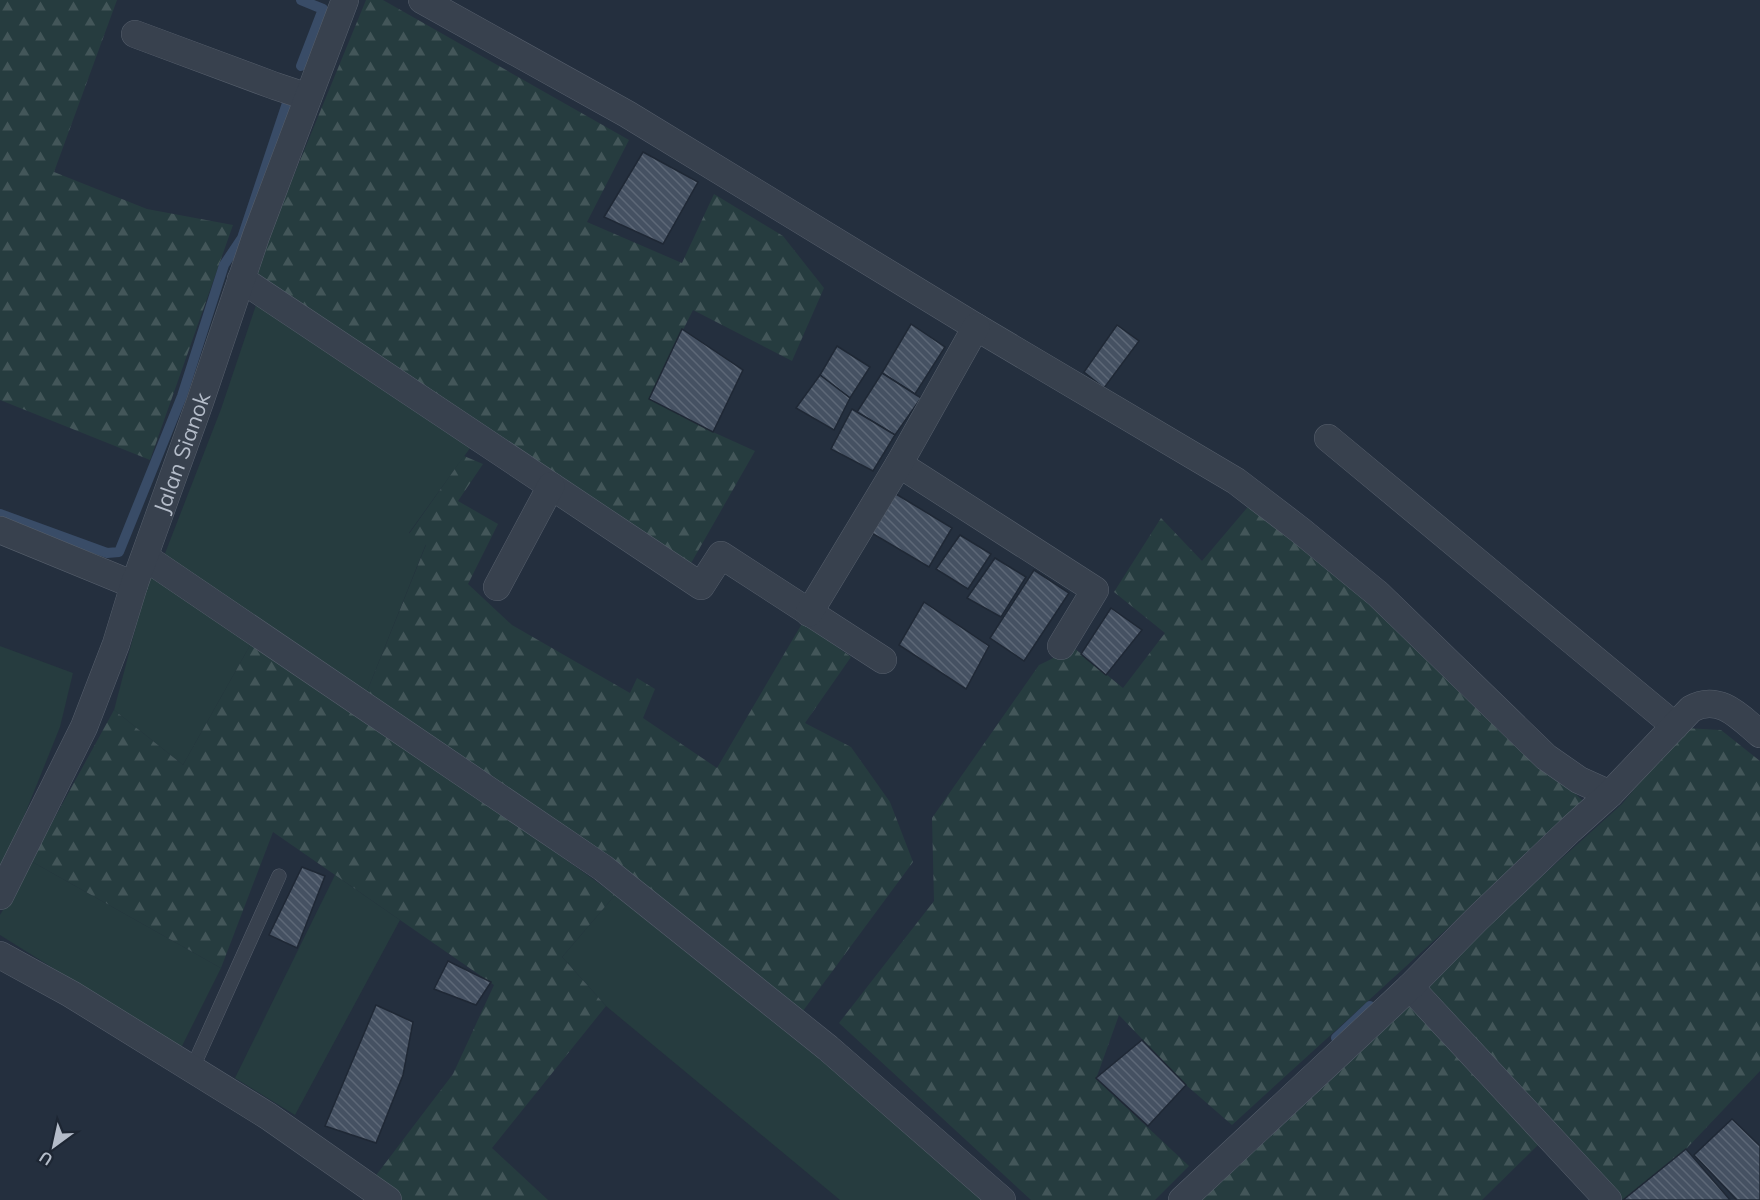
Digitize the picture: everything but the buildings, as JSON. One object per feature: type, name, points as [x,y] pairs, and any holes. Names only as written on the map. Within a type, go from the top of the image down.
[{"type":"street","name":"Jalan Sianok","points":[[0,896],[84,727],[116,644],[134,585],[200,402],[241,279],[345,0]]},
{"type":"street","points":[[422,0],[627,114],[975,327],[1236,481],[1378,594],[1546,757],[1579,780],[1611,794]]},
{"type":"street","points":[[135,34],[308,97]]},
{"type":"street","points":[[241,279],[701,586],[721,555],[883,660]]},
{"type":"street","points":[[809,613],[899,464],[975,327]]},
{"type":"street","points":[[1328,438],[1675,726]]},
{"type":"street","points":[[899,464],[1095,590],[1061,646]]},
{"type":"street","points":[[497,586],[552,486]]},
{"type":"street","points":[[0,530],[134,585]]},
{"type":"street","points":[[145,557],[603,868],[828,1048],[1002,1200]]},
{"type":"street","points":[[1182,1200],[1410,987],[1570,830],[1611,794],[1691,709],[1698,705],[1720,704],[1760,734]]},
{"type":"street","points":[[0,955],[71,994],[268,1116],[388,1200]]},
{"type":"street","points":[[1410,987],[1608,1200]]},
{"type":"lane","points":[[192,1069],[279,876]]},
{"type":"green space","points":[[0,0],[117,0],[54,172],[147,209],[233,225],[150,460],[0,400]]},
{"type":"green space","points":[[366,0],[383,0],[629,140],[587,222],[682,263],[714,194],[783,236],[824,288],[792,361],[693,310],[649,398],[755,451],[690,565],[253,275]]},
{"type":"green space","points":[[257,302],[473,444],[409,533],[426,544],[366,694],[164,556],[221,409]]},
{"type":"green space","points":[[464,456],[483,464],[458,501],[498,524],[468,584],[512,625],[630,693],[637,678],[655,689],[643,718],[717,768],[803,622],[851,657],[805,723],[851,747],[890,802],[913,862],[800,1015],[366,694],[426,545],[409,534]]},
{"type":"green space","points":[[1252,502],[1472,692],[1585,803],[1232,1125],[1186,1085],[1119,1015],[1096,1079],[1189,1166],[1155,1200],[1031,1200],[839,1023],[934,901],[932,818],[1039,665],[1074,648],[1123,688],[1165,633],[1114,592],[1161,518],[1202,561]]},
{"type":"green space","points":[[150,573],[252,642],[183,765],[114,710]]},
{"type":"green space","points":[[252,642],[354,707],[615,895],[562,957],[606,1006],[492,1148],[548,1200],[401,1200],[374,1178],[453,1074],[494,985],[273,832],[221,968],[31,861],[114,710],[183,765]]},
{"type":"green space","points":[[0,646],[73,673],[60,727],[0,876]]},
{"type":"green space","points":[[1685,728],[1721,730],[1760,761],[1760,1071],[1686,1149],[1623,1200],[1619,1200],[1420,989],[1622,804]]},
{"type":"green space","points":[[31,861],[221,968],[181,1048],[0,935],[0,915]]},
{"type":"green space","points":[[335,875],[400,920],[295,1115],[235,1078]]},
{"type":"green space","points":[[615,895],[842,1077],[984,1200],[840,1200],[606,1006],[562,957]]},
{"type":"green space","points":[[1408,1002],[1541,1142],[1482,1200],[1195,1200]]},
{"type":"waterway","points":[[301,0],[323,9],[301,66]]},
{"type":"waterway","points":[[0,514],[107,553],[119,552],[182,396],[224,265],[242,238],[289,97]]},
{"type":"waterway","points":[[1336,1038],[1370,1006]]}]
